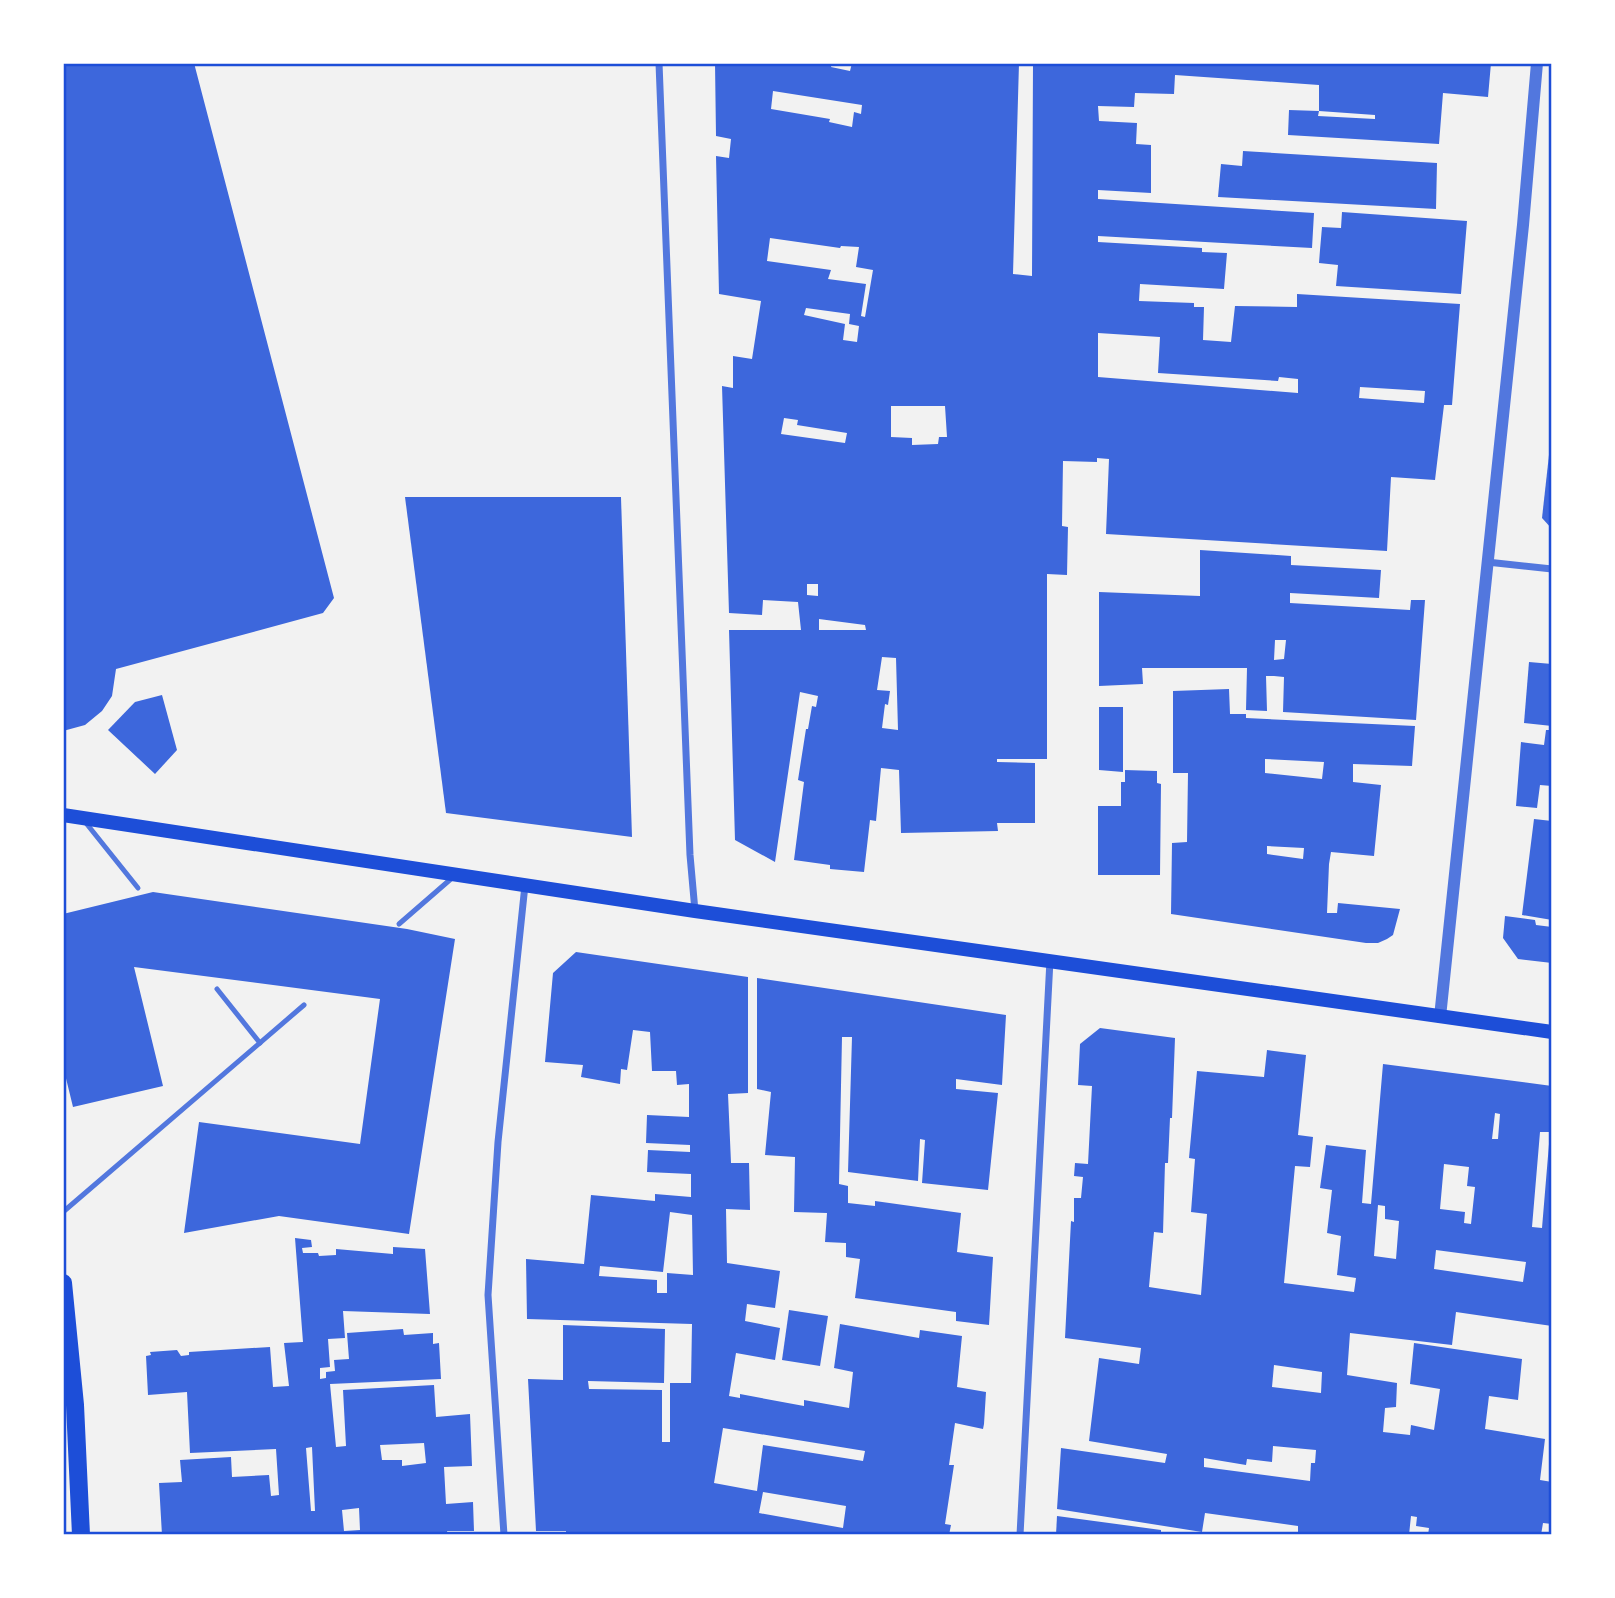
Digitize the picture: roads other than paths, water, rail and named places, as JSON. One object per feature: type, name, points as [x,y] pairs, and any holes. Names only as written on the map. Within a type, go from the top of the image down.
[{"type":"main road","points":[[63,815],[695,911],[1552,1032]]},
{"type":"main road","points":[[63,1283],[75,1405],[81,1535]]},
{"type":"street","points":[[659,63],[690,855],[695,911]]},
{"type":"street","points":[[1440,1017],[1523,225],[1537,63]]},
{"type":"street","points":[[1487,562],[1552,569]]},
{"type":"street","points":[[504,1535],[488,1294],[498,1142],[525,885]]},
{"type":"street","points":[[1020,1535],[1050,960]]},
{"type":"lane","points":[[82,818],[138,888]]},
{"type":"lane","points":[[398,924],[456,875]]},
{"type":"lane","points":[[217,989],[260,1043]]},
{"type":"lane","points":[[63,1212],[304,1005]]}]
